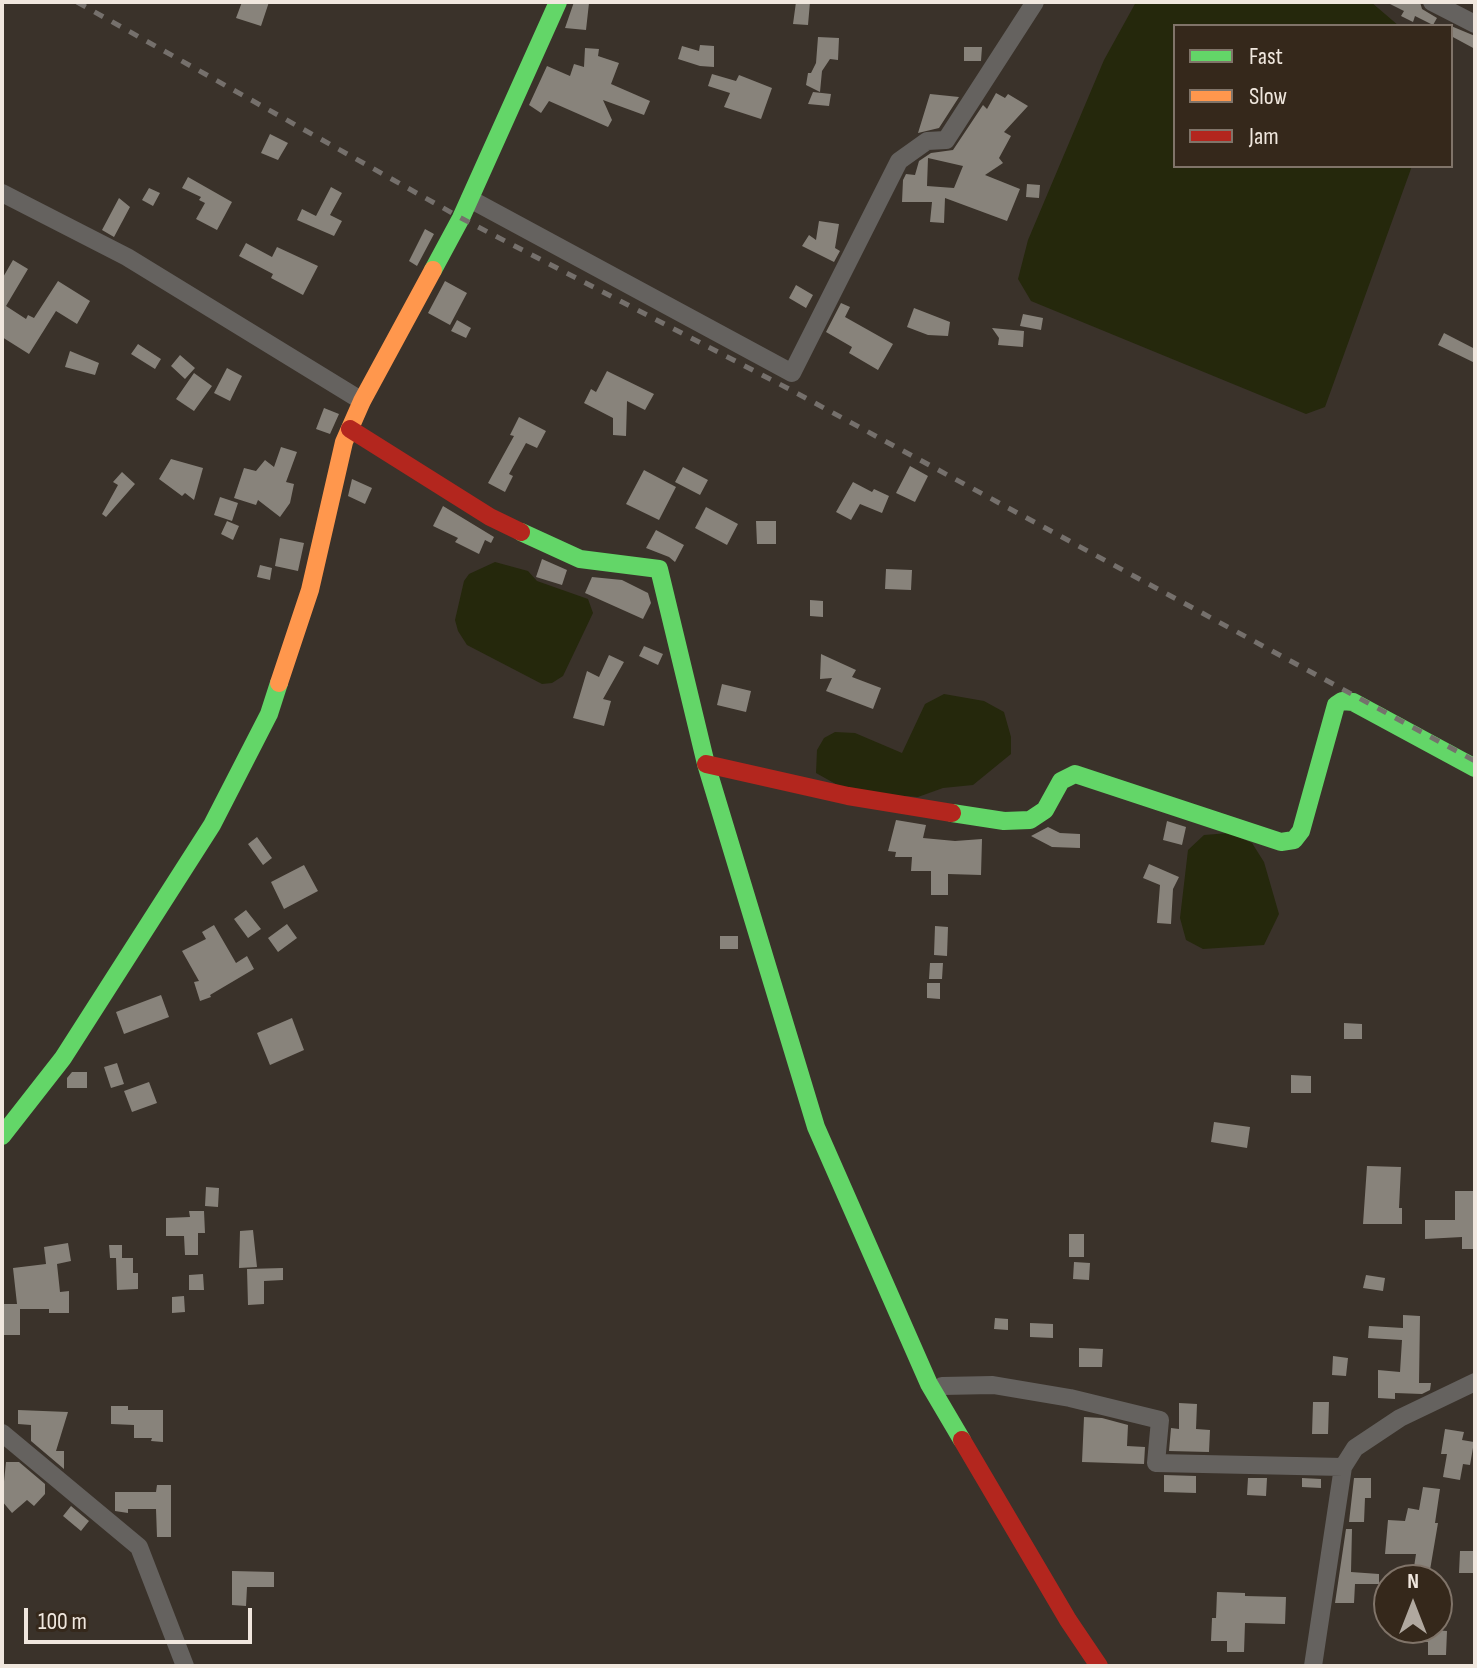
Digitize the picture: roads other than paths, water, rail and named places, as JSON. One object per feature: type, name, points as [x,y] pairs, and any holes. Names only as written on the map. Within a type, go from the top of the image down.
[{"type":"street","points":[[2,1136],[63,1058],[204,838],[269,714],[310,590],[344,442],[362,401],[470,199],[558,2]]},
{"type":"street","points":[[470,199],[792,373],[899,161],[927,141],[946,140],[1035,2]]},
{"type":"street","points":[[1432,2],[1475,24]]},
{"type":"street","points":[[2,193],[127,257],[362,401]]},
{"type":"street","points":[[350,429],[490,517],[580,559],[659,569],[706,764],[816,1127],[929,1384],[1068,1620],[1099,1666]]},
{"type":"street","points":[[706,764],[848,796],[1004,821],[1030,820],[1045,810],[1061,781],[1075,774],[1281,842],[1294,840],[1301,831],[1331,720],[1336,705],[1342,701],[1353,702],[1475,768]]},
{"type":"street","points":[[1313,1666],[1343,1467],[1355,1448],[1400,1418],[1475,1382]]},
{"type":"street","points":[[942,1386],[993,1385],[1070,1398],[1160,1420],[1156,1463],[1343,1467]]},
{"type":"street","points":[[2,1433],[139,1547],[185,1666]]},
{"type":"railway","points":[[77,2],[461,218],[789,389],[1475,761]]}]
